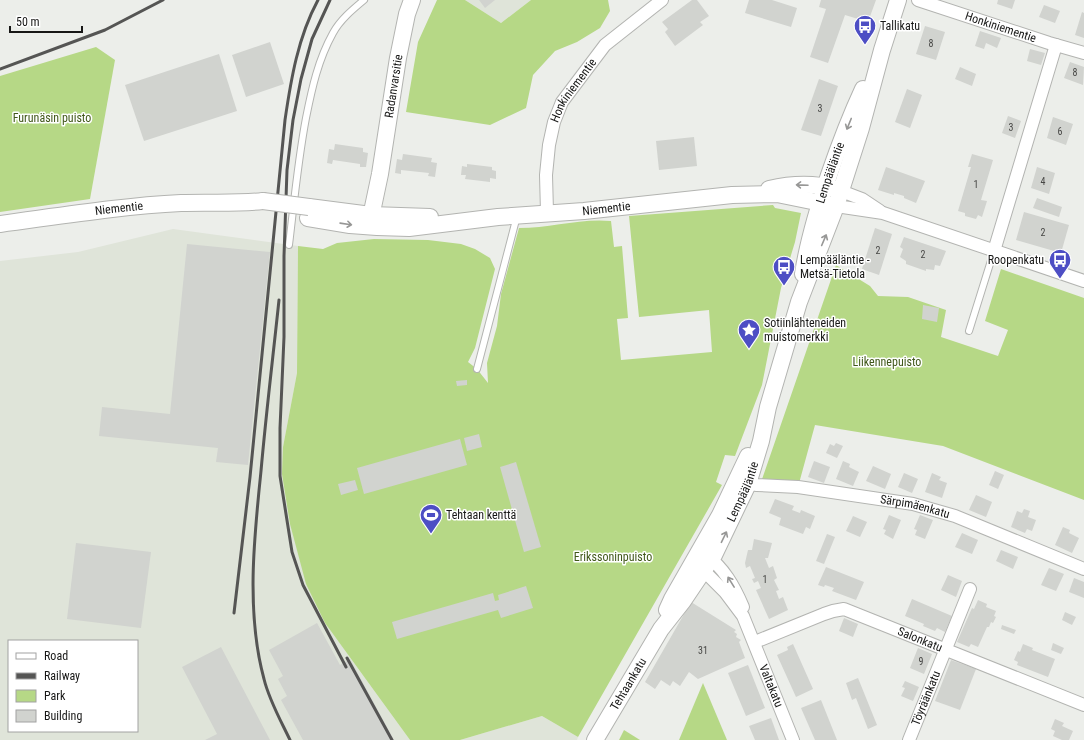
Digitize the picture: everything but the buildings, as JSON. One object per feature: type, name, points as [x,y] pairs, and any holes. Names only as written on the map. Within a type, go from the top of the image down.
[{"type":"main road","name":"Radanvarsitie","points":[[375,221],[380,174],[398,58],[407,14],[412,0]]},
{"type":"main road","name":"Lempääläntie","points":[[702,560],[722,542],[742,482],[761,441],[768,408],[799,302],[834,194],[861,128],[882,50],[898,0]]},
{"type":"main road","name":"Niementie","points":[[743,195],[789,185],[834,194]]},
{"type":"main road","name":"Niementie","points":[[0,224],[181,203],[219,202],[263,206],[375,221],[409,228],[547,212],[584,210],[743,195],[777,194],[820,202],[834,194]]},
{"type":"main road","name":"Lempääläntie","points":[[799,302],[808,242],[820,202]]},
{"type":"main road","name":"Tehtaankatu","points":[[596,740],[661,629],[672,599],[702,560]]},
{"type":"street","name":"Honkiniementie","points":[[547,212],[546,175],[549,145],[554,122],[562,102],[605,45],[662,0]]},
{"type":"street","name":"Honkiniementie","points":[[918,0],[1084,53]]},
{"type":"street","points":[[994,250],[1056,45]]},
{"type":"street","points":[[834,194],[862,199],[883,213],[1084,281]]},
{"type":"street","name":"Särpimäenkatu","points":[[742,482],[798,487],[913,504],[955,516],[1084,569]]},
{"type":"street","name":"Valtakatu","points":[[702,560],[743,616],[794,740]]},
{"type":"street","name":"Töyräänkatu","points":[[909,740],[970,589]]},
{"type":"street","name":"Salonkatu","points":[[752,637],[844,609],[1084,705]]},
{"type":"lane","points":[[289,245],[302,141],[312,86],[322,56],[333,32],[348,13],[364,0]]},
{"type":"lane","points":[[477,369],[517,216]]},
{"type":"lane","points":[[969,331],[994,250]]},
{"type":"shaded area","points":[[465,0],[531,0],[501,23]]},
{"type":"shaded area","points":[[173,229],[298,246],[297,373],[283,447],[325,623],[410,740],[0,740],[0,261],[78,252]]},
{"type":"shaded area","points":[[542,716],[578,737],[577,740],[460,740]]},
{"type":"green space","points":[[437,0],[465,0],[501,23],[531,0],[608,0],[610,11],[600,28],[577,42],[555,51],[533,75],[526,108],[490,125],[406,112],[418,42]]},
{"type":"green space","name":"Furunäsin puisto","points":[[96,47],[115,60],[90,199],[0,212],[0,76]]},
{"type":"green space","name":"Erikssoninpuisto","points":[[773,205],[775,208],[801,213],[795,242],[781,288],[762,385],[735,456],[725,455],[716,482],[722,485],[578,737],[542,716],[460,740],[410,740],[325,623],[306,584],[290,524],[282,474],[283,447],[297,373],[298,246],[323,249],[337,243],[374,239],[428,240],[461,244],[475,249],[490,258],[495,269],[475,348],[468,362],[477,369],[488,383],[487,363],[497,326],[501,294],[519,228],[600,220],[611,221],[614,247],[622,246],[628,318],[617,319],[621,360],[712,352],[709,310],[639,317],[629,216]]},
{"type":"green space","name":"Liikennepuisto","points":[[836,265],[870,286],[878,296],[908,297],[946,310],[941,337],[998,356],[1008,330],[985,321],[1001,269],[1084,298],[1084,500],[943,446],[815,425],[798,487],[760,485]]},
{"type":"green space","points":[[703,683],[727,740],[679,740]]},
{"type":"green space","points":[[624,730],[640,740],[619,740]]},
{"type":"railway","points":[[0,69],[105,30],[163,0]]},
{"type":"railway","points":[[234,613],[250,477],[285,120],[300,43],[318,0]]},
{"type":"railway","points":[[330,0],[312,39],[301,79],[293,120],[287,170],[280,476],[292,552],[303,585],[346,667]]},
{"type":"railway","points":[[279,300],[256,522],[253,602],[258,654],[266,687],[290,740]]},
{"type":"railway","points":[[347,658],[392,740]]},
{"type":"place","name":"Tallikatu","points":[[865,46]]},
{"type":"place","name":"Roopenkatu","points":[[1060,280]]},
{"type":"place","name":"Lempääläntie - Metsä-Tietola","points":[[784,286]]},
{"type":"place","name":"Sotiinlähteneiden muistomerkki","points":[[749,350]]},
{"type":"place","name":"Tehtaan kenttä","points":[[431,534]]}]
